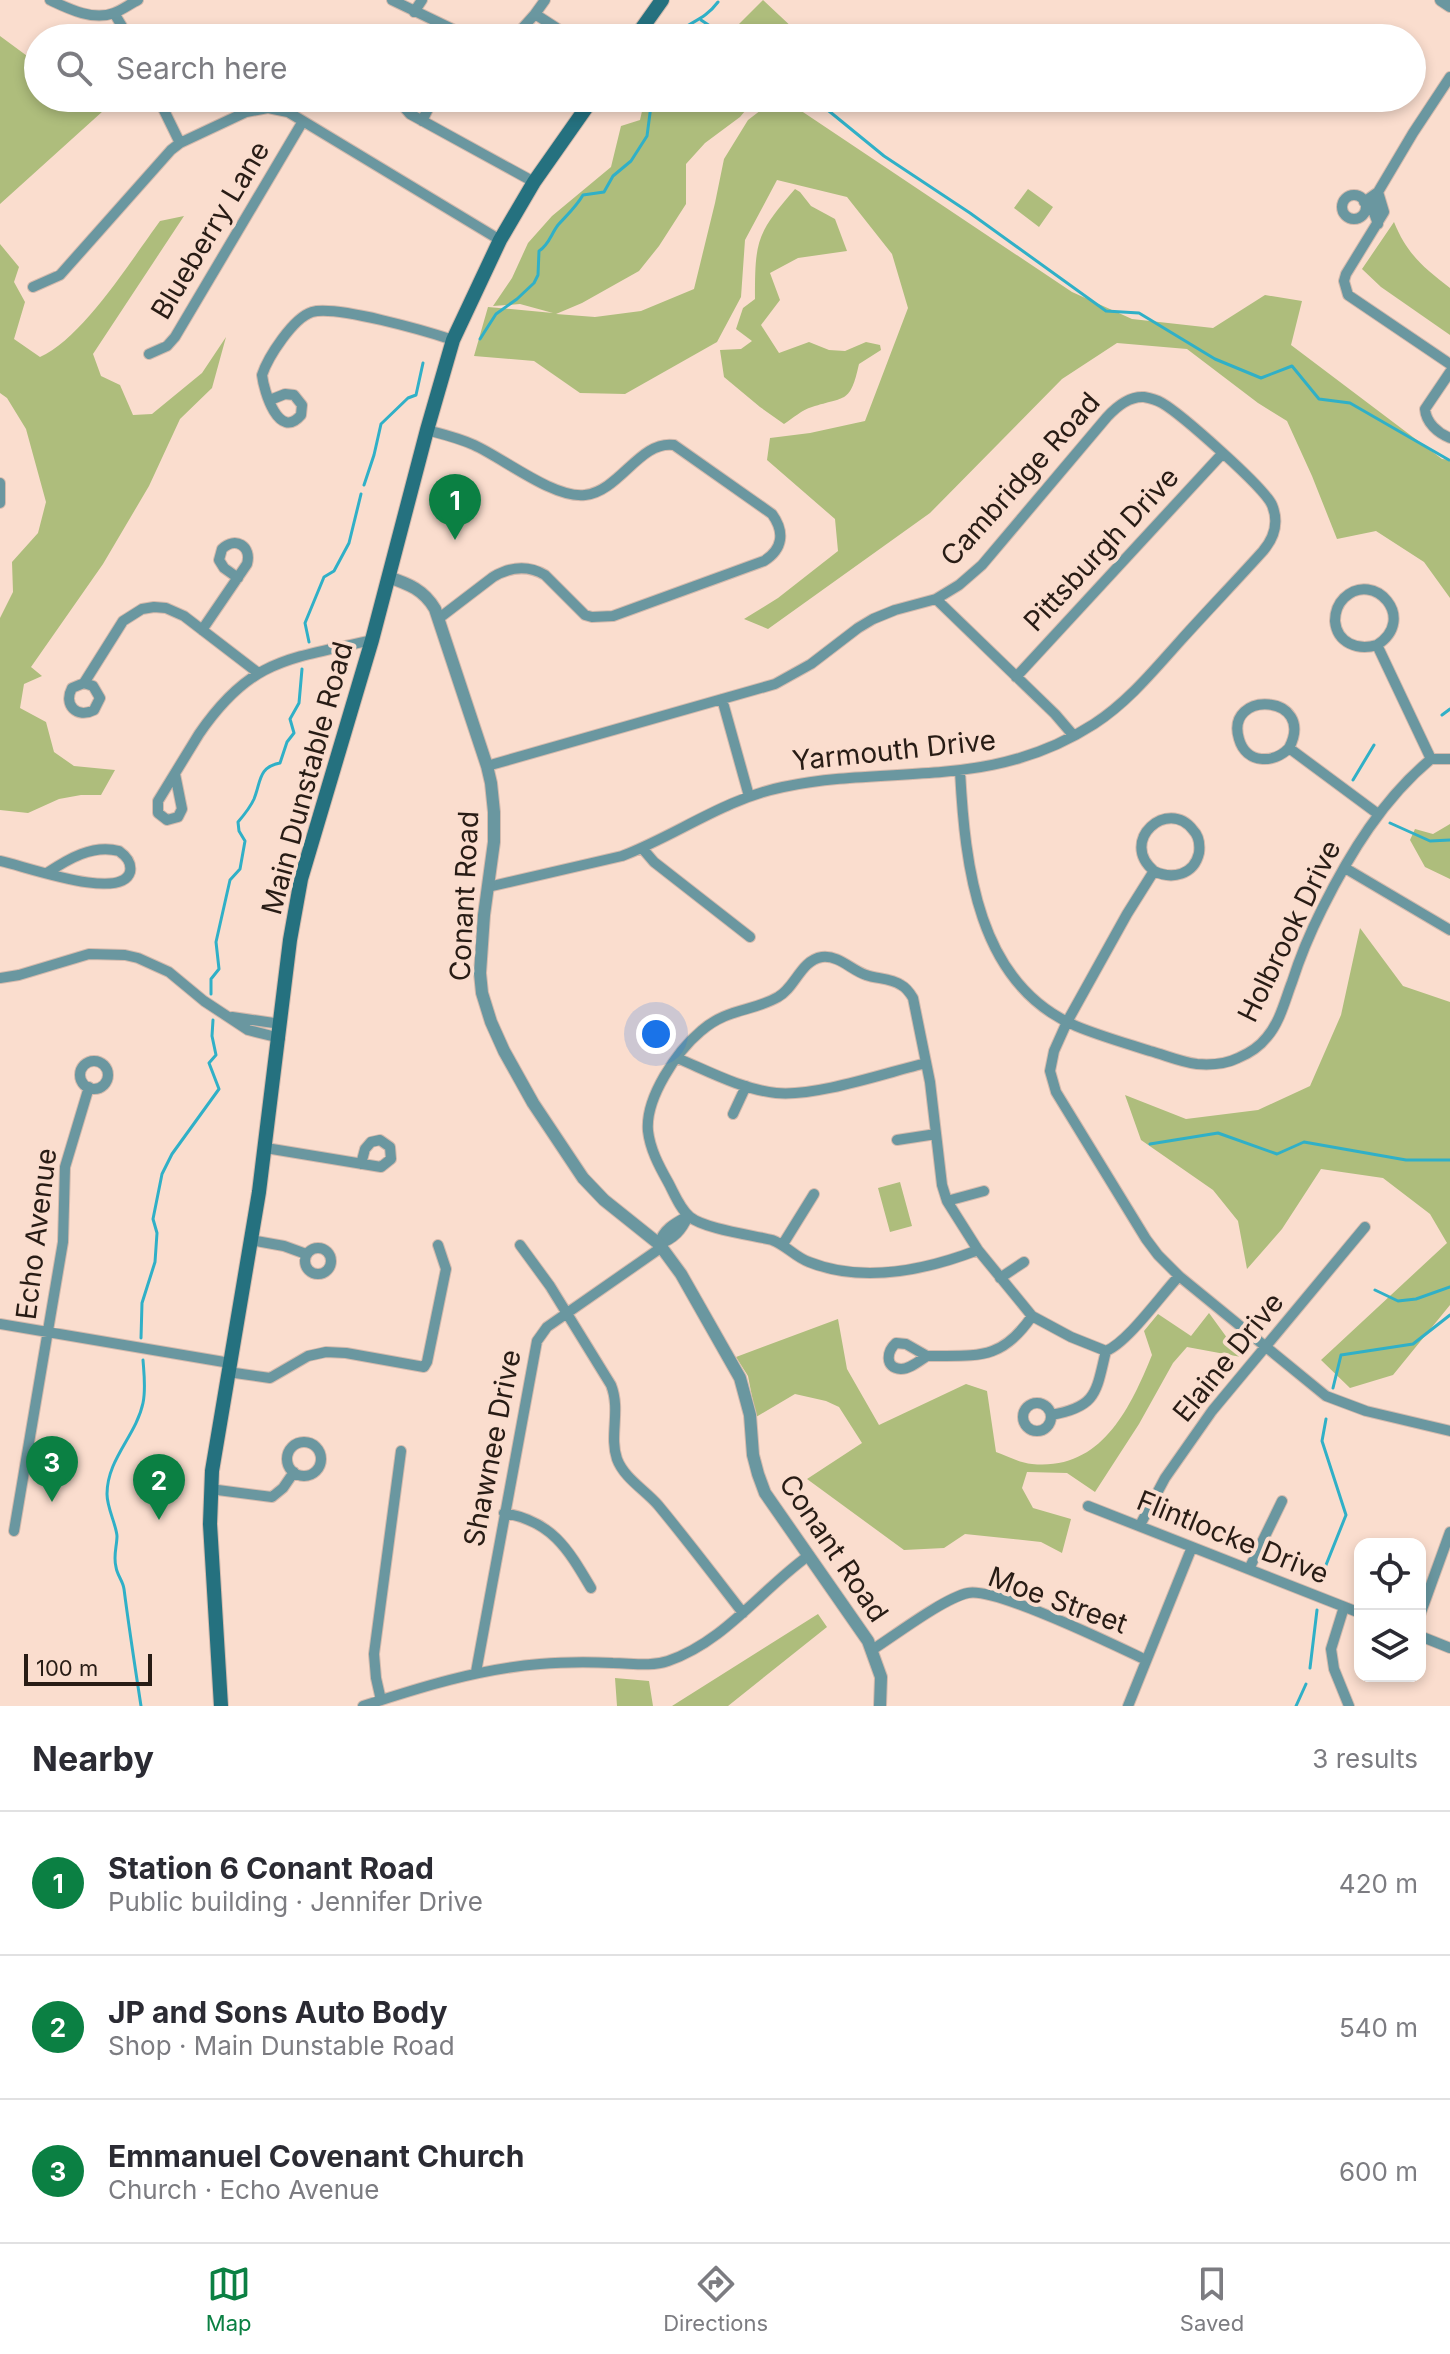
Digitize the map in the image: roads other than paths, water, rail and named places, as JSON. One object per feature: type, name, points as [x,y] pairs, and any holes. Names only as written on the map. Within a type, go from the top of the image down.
[{"type":"main road","points":[[645,24],[662,0]]},
{"type":"main road","name":"Main Dunstable Road","points":[[226,1705],[210,1540],[210,1489],[266,1148],[290,940],[301,879],[372,640],[453,340],[500,240],[534,182],[583,112]]},
{"type":"street","points":[[50,0],[89,15],[103,16],[138,0]]},
{"type":"street","points":[[392,0],[440,24]]},
{"type":"street","points":[[414,12],[422,0]]},
{"type":"street","points":[[526,24],[545,0]]},
{"type":"street","points":[[1441,0],[1450,6]]},
{"type":"street","points":[[114,13],[121,24]]},
{"type":"street","points":[[535,14],[550,24]]},
{"type":"street","points":[[1364,202],[1378,192],[1450,77]]},
{"type":"street","points":[[165,112],[180,143]]},
{"type":"street","points":[[33,287],[60,275],[171,150],[248,112]]},
{"type":"street","points":[[285,112],[500,240]]},
{"type":"street","points":[[408,112],[534,182]]},
{"type":"street","points":[[422,121],[426,112]]},
{"type":"street","name":"Blueberry Lane","points":[[149,354],[167,346],[175,337],[303,121]]},
{"type":"street","points":[[1378,192],[1384,212],[1346,274],[1344,281],[1348,295],[1450,364]]},
{"type":"street","points":[[270,400],[263,381],[264,370],[293,325],[308,313],[334,311],[453,340]]},
{"type":"street","points":[[1450,372],[1425,409],[1435,429],[1450,438]]},
{"type":"street","name":"Cambridge Road","points":[[487,766],[787,679],[873,619],[936,599],[959,585],[982,565],[1100,424],[1123,402],[1142,397],[1162,402],[1222,454]]},
{"type":"street","points":[[427,430],[473,445],[558,491],[579,496],[605,489],[659,445],[674,445],[772,514],[781,534],[778,550],[764,561],[613,616],[585,615],[545,575],[513,568],[493,577],[438,619]]},
{"type":"street","name":"Pittsburgh Drive","points":[[1016,677],[1222,454]]},
{"type":"street","name":"Yarmouth Drive","points":[[488,887],[604,861],[642,848],[712,811],[779,787],[831,779],[960,771],[1011,762],[1073,735],[1106,715],[1139,686],[1270,542],[1275,524],[1272,505],[1260,488],[1222,454]]},
{"type":"street","points":[[0,483],[0,503]]},
{"type":"street","name":"Conant Road","points":[[388,577],[407,583],[430,600],[487,766],[494,812],[494,842],[484,915],[480,983],[491,1022],[533,1103],[583,1178],[604,1200],[661,1246],[681,1274],[740,1378],[750,1415],[753,1455],[765,1493],[872,1650],[881,1677],[880,1706]]},
{"type":"street","points":[[202,630],[238,578]]},
{"type":"street","points":[[1373,591],[1391,605],[1392,628],[1388,637],[1377,645],[1363,648],[1353,646],[1338,632],[1336,613],[1342,600],[1350,593],[1373,591]]},
{"type":"street","points":[[936,599],[1073,735]]},
{"type":"street","points":[[84,683],[123,621],[142,609],[154,607],[166,608],[184,616],[257,672]]},
{"type":"street","points":[[175,774],[210,717],[257,672],[288,659],[372,640]]},
{"type":"street","points":[[1377,645],[1431,759],[1450,759]]},
{"type":"street","points":[[722,699],[749,796]]},
{"type":"street","points":[[1263,703],[1281,707],[1294,726],[1289,748],[1278,757],[1269,759],[1251,756],[1238,737],[1243,714],[1263,703]]},
{"type":"street","points":[[1289,748],[1378,814]]},
{"type":"street","name":"Holbrook Drive","points":[[960,771],[973,886],[984,924],[1002,960],[1023,990],[1043,1008],[1067,1022],[1197,1064],[1217,1064],[1237,1059],[1254,1050],[1268,1036],[1316,922],[1345,868],[1378,814],[1431,759]]},
{"type":"street","points":[[1167,819],[1186,823],[1196,833],[1199,842],[1194,863],[1176,876],[1154,871],[1144,860],[1142,840],[1146,831],[1153,824],[1167,819]]},
{"type":"street","points":[[642,848],[654,862],[750,937]]},
{"type":"street","points":[[0,861],[47,873],[87,883],[114,885],[126,878],[130,867],[129,860],[119,851],[103,849],[75,856],[47,873]]},
{"type":"street","points":[[1345,868],[1450,930]]},
{"type":"street","points":[[1154,871],[1067,1022],[1051,1063],[1051,1078],[1056,1092],[1146,1239],[1179,1276],[1316,1389],[1336,1401],[1450,1431]]},
{"type":"street","points":[[1,991],[2,978],[89,954],[125,955],[169,972],[204,1001],[232,1017],[280,1031]]},
{"type":"street","points":[[978,1250],[931,1267],[902,1272],[831,1268],[808,1262],[783,1244],[704,1224],[688,1216],[661,1168],[648,1132],[649,1113],[665,1075],[695,1036],[709,1024],[733,1011],[780,997],[813,960],[825,956],[844,962],[863,974],[896,982],[913,998],[947,1201],[978,1250],[1032,1316],[1106,1351],[1126,1335],[1179,1276]]},
{"type":"street","points":[[677,1058],[746,1086],[775,1093],[800,1092],[926,1063]]},
{"type":"street","points":[[733,1114],[746,1086]]},
{"type":"street","name":"Echo Avenue","points":[[14,1531],[63,1242],[65,1167],[89,1087]]},
{"type":"street","points":[[897,1140],[936,1134]]},
{"type":"street","points":[[266,1148],[361,1164]]},
{"type":"street","points":[[947,1201],[984,1191]]},
{"type":"street","points":[[783,1244],[814,1194]]},
{"type":"street","name":"Shawnee Drive","points":[[476,1672],[535,1346],[547,1327],[670,1239],[683,1228],[688,1216]]},
{"type":"street","name":"Elaine Drive","points":[[1140,1525],[1154,1497],[1194,1435],[1365,1227]]},
{"type":"street","points":[[251,1240],[306,1254]]},
{"type":"street","points":[[0,1324],[270,1378],[308,1356],[326,1352],[424,1367],[446,1269],[438,1245]]},
{"type":"street","points":[[520,1245],[608,1379],[616,1409],[615,1448],[618,1463],[657,1504],[743,1613]]},
{"type":"street","points":[[1000,1278],[1024,1262]]},
{"type":"street","points":[[927,1356],[993,1352],[1018,1335],[1032,1316]]},
{"type":"street","points":[[1051,1415],[1075,1410],[1088,1400],[1100,1378],[1106,1351]]},
{"type":"street","points":[[381,1700],[374,1654],[401,1451]]},
{"type":"street","points":[[210,1489],[272,1497],[294,1472]]},
{"type":"street","points":[[1249,1569],[1282,1501]]},
{"type":"street","name":"Flintlocke Drive","points":[[1088,1506],[1354,1611]]},
{"type":"street","points":[[504,1513],[526,1518],[551,1532],[571,1554],[591,1588]]},
{"type":"street","points":[[1422,1610],[1450,1532]]},
{"type":"street","points":[[1128,1706],[1192,1547]]},
{"type":"street","points":[[363,1706],[476,1672],[516,1666],[662,1663],[697,1648],[743,1613],[808,1556]]},
{"type":"street","name":"Moe Street","points":[[872,1650],[951,1600],[971,1592],[1000,1598],[1146,1660]]},
{"type":"street","points":[[1344,1607],[1331,1649],[1334,1669],[1349,1706]]},
{"type":"street","points":[[1426,1638],[1450,1648]]},
{"type":"waterway","points":[[691,24],[707,14],[718,2]]},
{"type":"waterway","points":[[701,20],[707,24]]},
{"type":"waterway","points":[[480,339],[496,314],[534,283],[538,275],[539,251],[583,195],[604,192],[613,176],[631,161],[647,136],[650,112]]},
{"type":"waterway","points":[[830,112],[884,156],[970,213],[1106,311],[1139,313],[1215,359],[1261,378],[1292,366],[1319,399],[1350,403],[1449,460]]},
{"type":"waterway","points":[[364,485],[381,424],[408,398],[416,395],[423,363]]},
{"type":"waterway","points":[[309,642],[305,623],[324,577],[334,571],[349,543],[361,494]]},
{"type":"waterway","points":[[211,994],[211,979],[219,969],[216,942],[230,880],[240,869],[245,841],[238,822],[252,802],[261,776],[268,768],[280,763],[287,742],[294,733],[290,719],[299,703],[302,669]]},
{"type":"waterway","points":[[1442,715],[1450,709]]},
{"type":"waterway","points":[[1353,780],[1374,745]]},
{"type":"waterway","points":[[1390,823],[1430,841],[1450,840]]},
{"type":"waterway","points":[[141,1338],[142,1303],[155,1262],[157,1233],[153,1219],[162,1174],[172,1154],[219,1089],[209,1063],[216,1055],[213,1020]]},
{"type":"waterway","points":[[1150,1144],[1218,1133],[1277,1154],[1304,1142],[1406,1160],[1450,1160]]},
{"type":"waterway","points":[[1375,1290],[1398,1301],[1416,1299],[1450,1287]]},
{"type":"waterway","points":[[1333,1388],[1341,1355],[1413,1344],[1450,1315]]},
{"type":"waterway","points":[[141,1706],[124,1589],[115,1563],[117,1536],[107,1494],[112,1470],[143,1403],[143,1360]]},
{"type":"waterway","points":[[1320,1580],[1346,1515],[1322,1441],[1326,1419]]},
{"type":"waterway","points":[[1310,1668],[1317,1610]]},
{"type":"waterway","points":[[1296,1706],[1306,1684]]},
{"type":"place","name":"Station 6 Conant Road","points":[[455,540]]},
{"type":"place","name":"Emmanuel Covenant Church","points":[[52,1502]]},
{"type":"place","name":"JP and Sons Auto Body","points":[[159,1520]]}]
